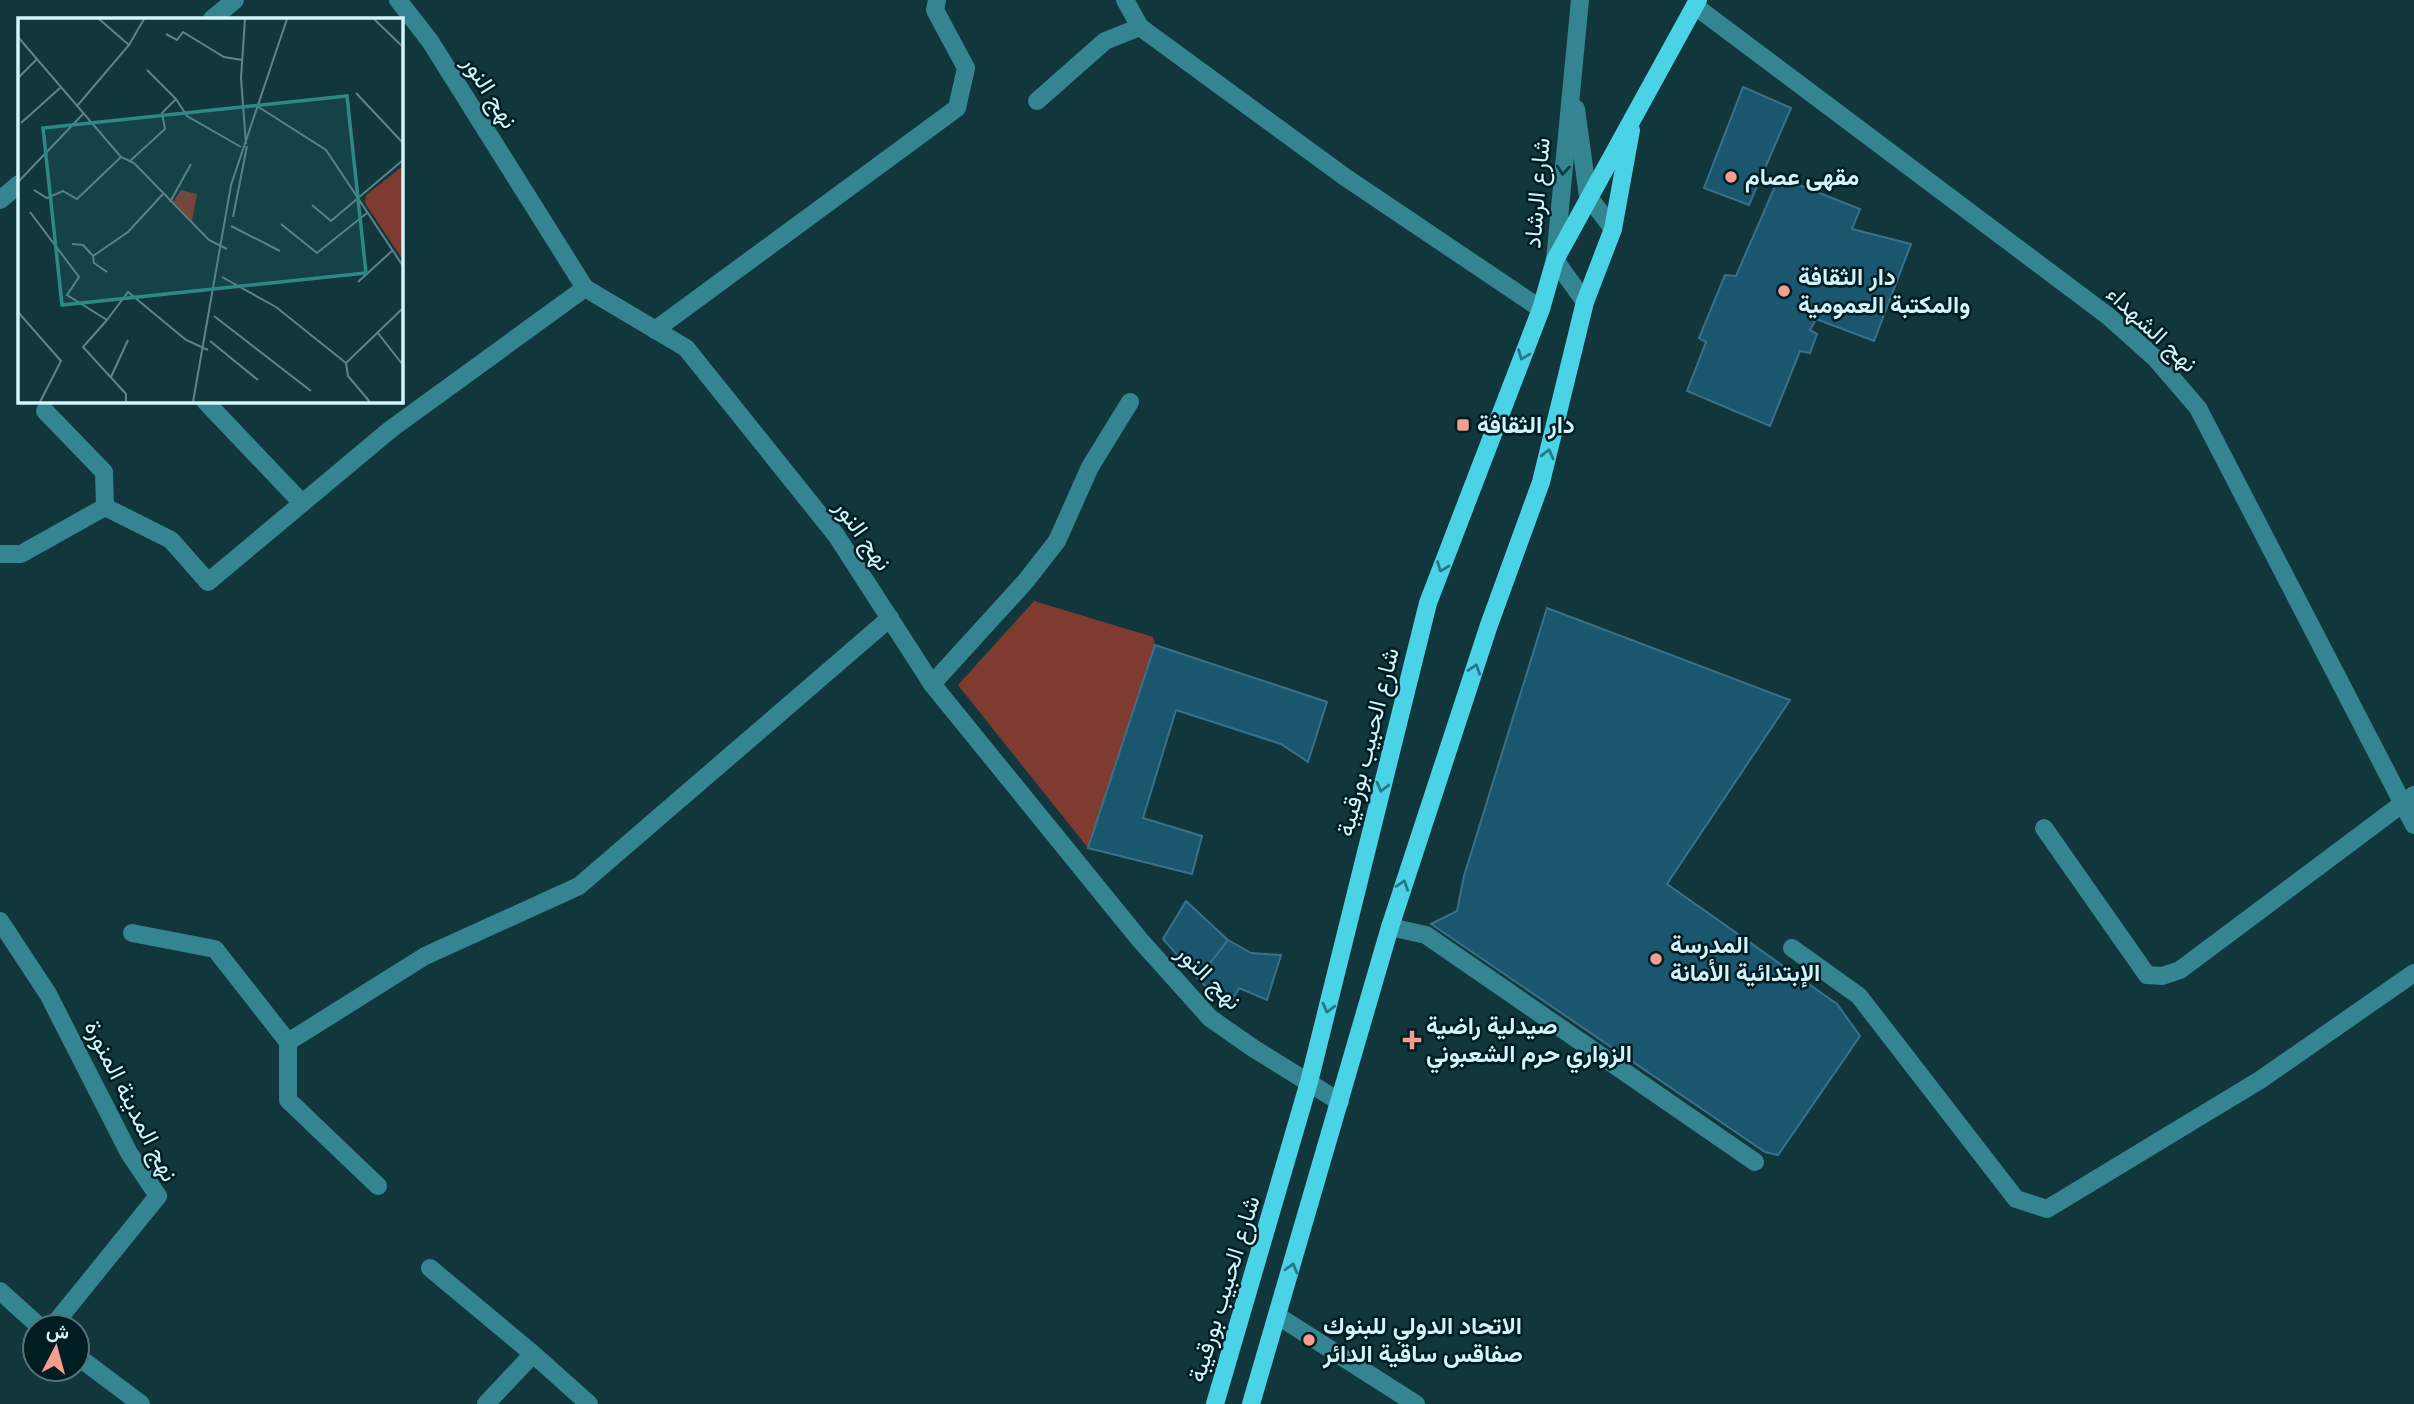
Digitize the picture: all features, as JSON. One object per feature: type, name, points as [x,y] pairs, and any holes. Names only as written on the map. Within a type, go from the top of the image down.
[{"type":"main road","name":"شارع الحبيب بورقيبة","points":[[1215,1404],[1309,1082],[1428,603],[1541,309],[1555,260],[1697,3]]},
{"type":"main road","name":"شارع الحبيب بورقيبة","points":[[1251,1404],[1390,927],[1489,625],[1541,482],[1585,302],[1613,229],[1634,117]]},
{"type":"street","points":[[213,18],[235,0]]},
{"type":"street","name":"نهج النور","points":[[398,0],[430,41],[585,288],[686,348],[836,535],[932,684],[1140,940],[1210,1018],[1340,1102]]},
{"type":"street","points":[[1125,0],[1140,27],[1345,177],[1541,309]]},
{"type":"street","name":"شارع الرشاد","points":[[1580,0],[1555,260],[1585,302]]},
{"type":"street","points":[[655,330],[957,108],[966,68],[933,3]]},
{"type":"street","name":"نهج الشهداء","points":[[1697,3],[2108,316],[2155,358],[2198,408],[2408,799],[2414,825]]},
{"type":"street","points":[[1037,101],[1105,41],[1140,27]]},
{"type":"street","name":"شارع الرشاد","points":[[1571,78],[1588,196],[1613,229]]},
{"type":"street","points":[[0,200],[18,185]]},
{"type":"street","points":[[105,507],[171,540],[208,582],[391,429],[585,288]]},
{"type":"street","points":[[206,402],[302,503]]},
{"type":"street","points":[[932,684],[1025,582],[1056,541],[1090,467],[1130,402]]},
{"type":"street","points":[[45,411],[104,472],[105,507]]},
{"type":"street","points":[[0,554],[21,554],[105,507]]},
{"type":"street","points":[[288,1042],[425,956],[579,886],[890,618]]},
{"type":"street","points":[[2044,828],[2147,975],[2162,976],[2180,970],[2408,799]]},
{"type":"street","name":"نهج المدينة المنورة","points":[[0,921],[48,995],[129,1153],[158,1196],[63,1313]]},
{"type":"street","points":[[1390,927],[1426,934],[1755,1162]]},
{"type":"street","points":[[132,933],[215,949],[288,1042],[288,1100],[378,1186]]},
{"type":"street","points":[[1792,948],[1859,996],[2016,1199],[2047,1209],[2260,1080],[2414,973]]},
{"type":"street","points":[[430,1268],[589,1404]]},
{"type":"street","points":[[0,1291],[24,1313]]},
{"type":"street","points":[[1278,1315],[1416,1404]]},
{"type":"street","points":[[486,1404],[533,1354]]},
{"type":"street","points":[[91,1366],[141,1404]]},
{"type":"shaded area","points":[[1034,601],[1153,637],[1155,645],[1088,848],[958,685]]},
{"type":"building","points":[[1743,87],[1791,108],[1749,205],[1704,188]]},
{"type":"building","points":[[1779,177],[1860,209],[1852,229],[1911,244],[1874,341],[1816,319],[1810,330],[1817,334],[1810,353],[1800,351],[1770,426],[1687,391],[1706,342],[1699,338],[1725,275],[1736,276]]},
{"type":"building","points":[[1547,608],[1790,700],[1667,884],[1837,1004],[1860,1036],[1778,1155],[1765,1152],[1431,924],[1457,911],[1464,876]]},
{"type":"building","points":[[1155,645],[1327,702],[1308,762],[1281,744],[1176,710],[1143,818],[1202,836],[1192,874],[1088,848]]},
{"type":"building","points":[[1186,901],[1228,940],[1198,979],[1163,939]]},
{"type":"building","points":[[1228,940],[1251,953],[1281,955],[1267,1000],[1239,988],[1228,1008],[1198,979]]},
{"type":"place","name":"مقهى عصام","points":[[1731,177]]},
{"type":"place","name":"دار الثقافة والمكتبة العمومية","points":[[1784,291]]},
{"type":"place","name":"دار الثقافة","points":[[1463,425]]},
{"type":"place","name":"المدرسة الإبتدائية الأمانة","points":[[1656,959]]},
{"type":"place","name":"صيدلية راضية الزواري حرم الشعبوني","points":[[1412,1040]]},
{"type":"place","name":"الاتحاد الدولي للبنوك صفاقس ساقية الدائر","points":[[1309,1340]]}]
